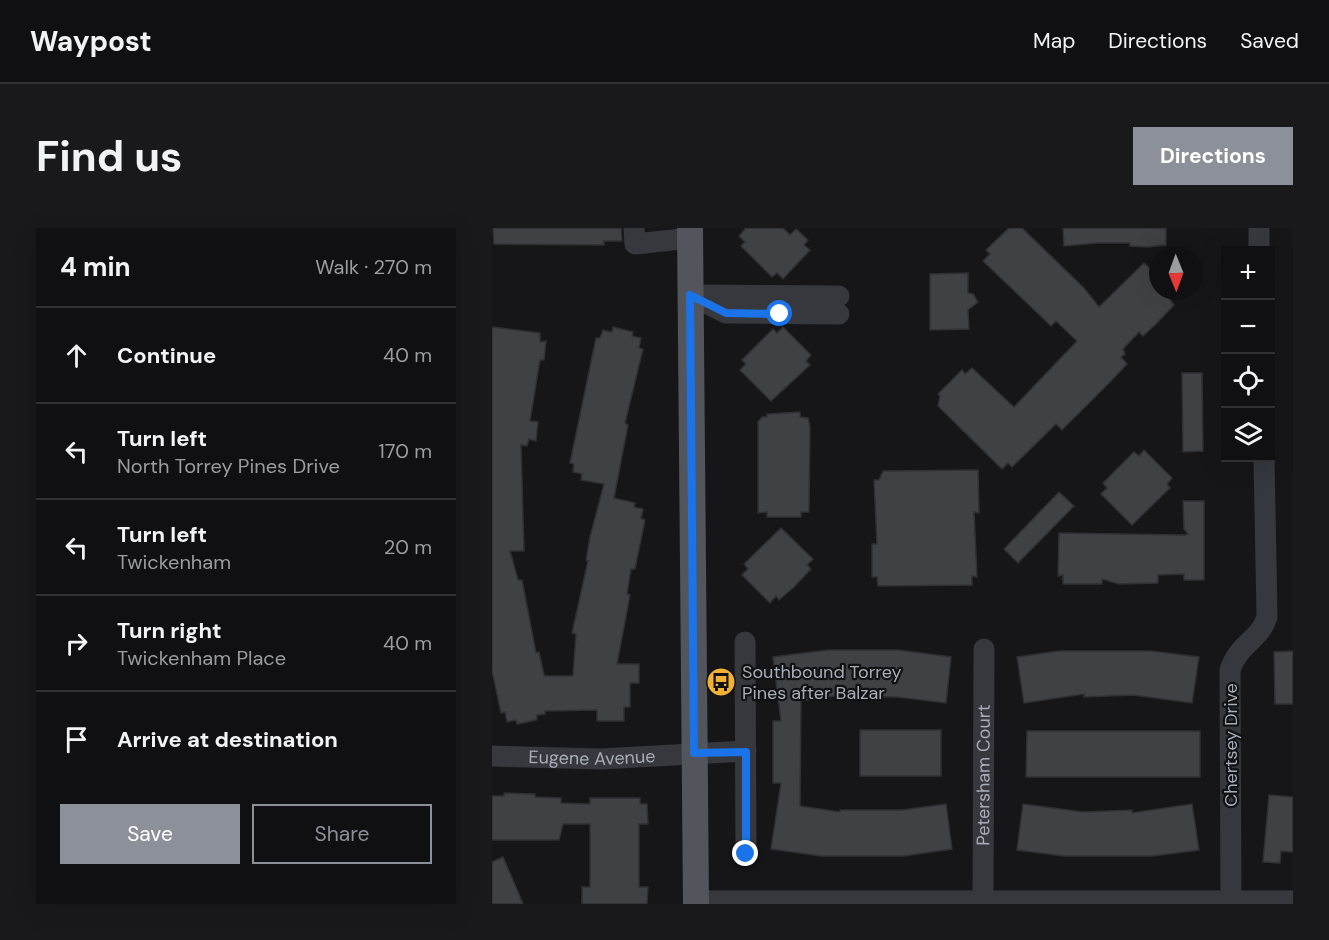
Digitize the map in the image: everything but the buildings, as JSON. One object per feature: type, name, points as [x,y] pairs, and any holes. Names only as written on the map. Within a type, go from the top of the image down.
[{"type":"main road","points":[[690,233],[696,903]]},
{"type":"street","points":[[634,228],[635,244],[690,233]]},
{"type":"street","points":[[1259,228],[1259,246]]},
{"type":"street","points":[[690,295],[839,305]]},
{"type":"street","name":"Chertsey Drive","points":[[1231,901],[1230,670],[1237,652],[1258,634],[1267,617],[1263,462]]},
{"type":"street","points":[[745,642],[746,854]]},
{"type":"street","name":"Petersham Court","points":[[983,901],[984,649]]},
{"type":"street","name":"Eugene Avenue","points":[[492,756],[601,759],[746,752]]},
{"type":"street","points":[[696,903],[1293,901]]},
{"type":"place","name":"Southbound Torrey Pines after Balzar","points":[[721,682]]},
{"type":"route","points":[[746,854],[746,752],[694,753],[690,295],[726,313],[780,314]]}]
